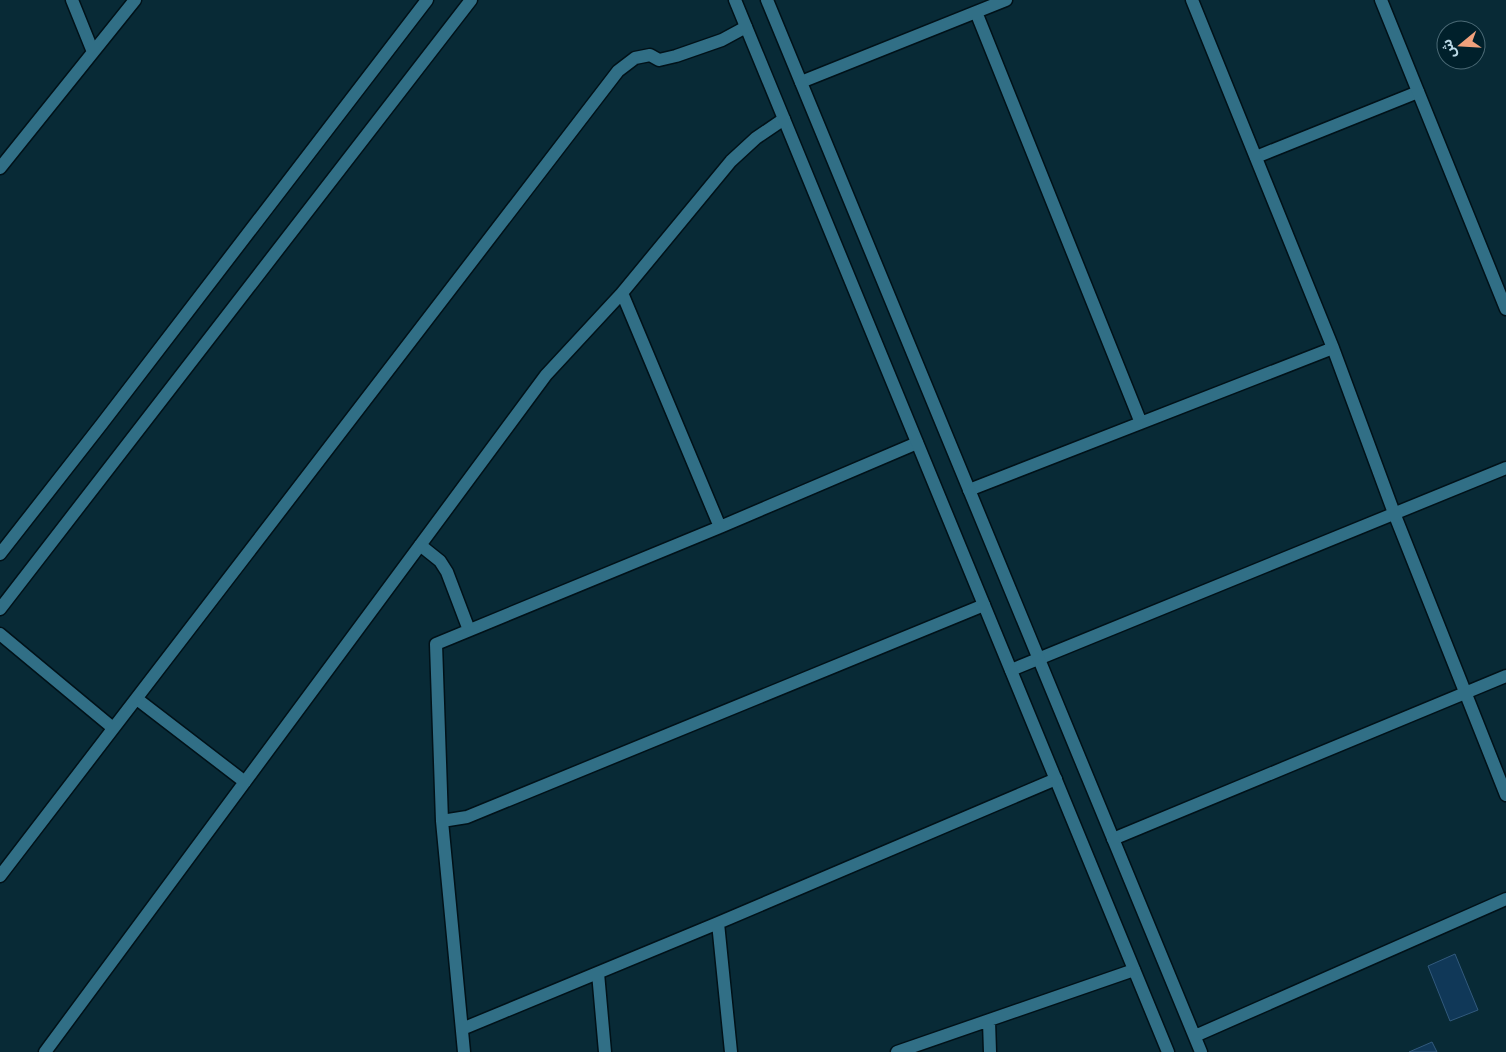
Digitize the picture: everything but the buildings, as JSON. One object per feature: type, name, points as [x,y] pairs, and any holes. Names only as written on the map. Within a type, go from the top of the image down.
[{"type":"street","points":[[72,0],[92,52]]},
{"type":"street","points":[[0,168],[135,0]]},
{"type":"street","points":[[0,554],[107,418],[427,0]]},
{"type":"street","points":[[0,609],[471,0]]},
{"type":"street","points":[[735,0],[1168,1052]]},
{"type":"street","points":[[767,0],[1201,1052]]},
{"type":"street","points":[[801,82],[1006,0]]},
{"type":"street","points":[[1192,0],[1333,348],[1394,513],[1506,795]]},
{"type":"street","points":[[1381,0],[1506,309]]},
{"type":"street","points":[[976,12],[1141,424]]},
{"type":"street","points":[[0,876],[618,71],[634,58],[650,55],[659,60],[676,56],[722,40],[746,27]]},
{"type":"street","points":[[1256,157],[1418,92]]},
{"type":"street","points":[[45,1052],[546,375],[622,293],[731,161],[756,138],[784,119]]},
{"type":"street","points":[[622,293],[720,527]]},
{"type":"street","points":[[969,490],[1333,348]]},
{"type":"street","points":[[464,1052],[442,821],[436,644],[720,527],[917,443]]},
{"type":"street","points":[[1011,670],[1506,468]]},
{"type":"street","points":[[420,545],[440,561],[447,572],[469,630]]},
{"type":"street","points":[[442,821],[467,817],[984,605]]},
{"type":"street","points":[[0,634],[113,728]]},
{"type":"street","points":[[1113,839],[1506,676]]},
{"type":"street","points":[[136,698],[245,782]]},
{"type":"street","points":[[462,1029],[718,923],[1056,779]]},
{"type":"street","points":[[1194,1036],[1506,899]]},
{"type":"street","points":[[718,923],[731,1052]]},
{"type":"street","points":[[897,1052],[1134,970]]},
{"type":"street","points":[[598,973],[605,1052]]},
{"type":"street","points":[[988,1021],[990,1052]]}]
